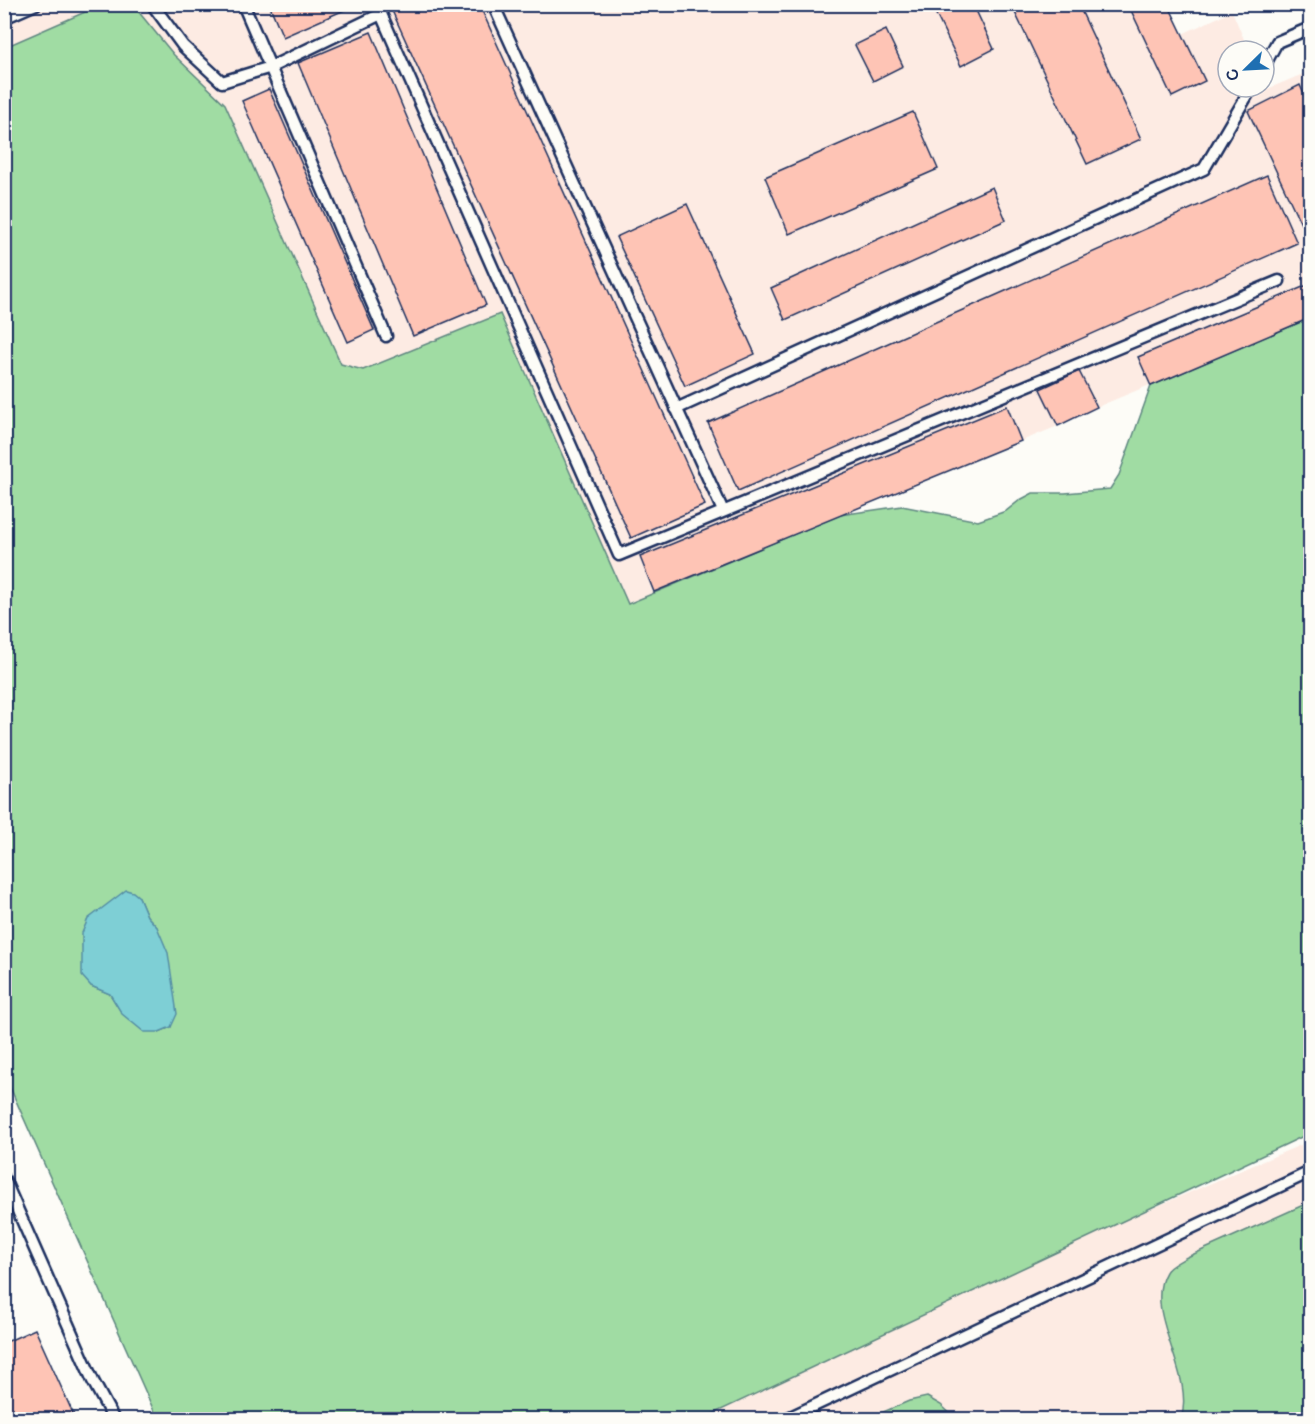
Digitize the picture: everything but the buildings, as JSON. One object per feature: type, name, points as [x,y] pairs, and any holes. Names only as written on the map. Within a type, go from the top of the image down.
[{"type":"lane","points":[[4,18],[36,4]]},
{"type":"lane","points":[[152,4],[183,46],[222,82],[271,67],[379,9],[619,555],[1280,281]]},
{"type":"lane","points":[[243,4],[386,336]]},
{"type":"lane","points":[[493,4],[723,511]]},
{"type":"lane","points":[[1276,44],[1311,28]]},
{"type":"lane","points":[[676,409],[1204,169],[1245,99]]},
{"type":"lane","points":[[784,1419],[1311,1172]]},
{"type":"lane","points":[[4,1179],[93,1381],[114,1419]]},
{"type":"shaded area","points":[[5,4],[101,5],[5,47]]},
{"type":"shaded area","points":[[1168,4],[1182,34],[1232,11],[1244,39],[1216,39],[1216,99],[1276,99],[1276,85],[1310,71],[1310,318],[1097,407],[1058,426],[628,604],[500,314],[363,370],[341,363],[225,104],[174,55],[133,5]]},
{"type":"shaded area","points":[[1310,1141],[1310,1419],[640,1420],[876,1326]]},
{"type":"green space","points":[[101,5],[133,5],[174,55],[225,104],[341,364],[363,370],[500,314],[628,604],[840,515],[902,506],[978,521],[1006,511],[1033,493],[1110,489],[1119,475],[1151,386],[1310,318],[1310,1133],[702,1419],[158,1420],[5,1076],[5,47]],"holes":[[[139,897],[147,916],[157,927],[171,1027],[159,1032],[122,1013],[110,994],[91,986],[83,953],[83,937],[88,919]]]},
{"type":"green space","points":[[1310,1202],[1310,1419],[1181,1419],[1184,1401],[1182,1383],[1160,1306],[1160,1288],[1167,1270],[1185,1258]]},
{"type":"green space","points":[[927,1397],[941,1405],[956,1419],[867,1419],[909,1401]]},
{"type":"water","points":[[126,890],[139,897],[147,916],[157,927],[168,953],[177,1014],[171,1027],[159,1032],[144,1032],[122,1014],[110,994],[91,986],[82,976],[82,933],[88,919]]}]
